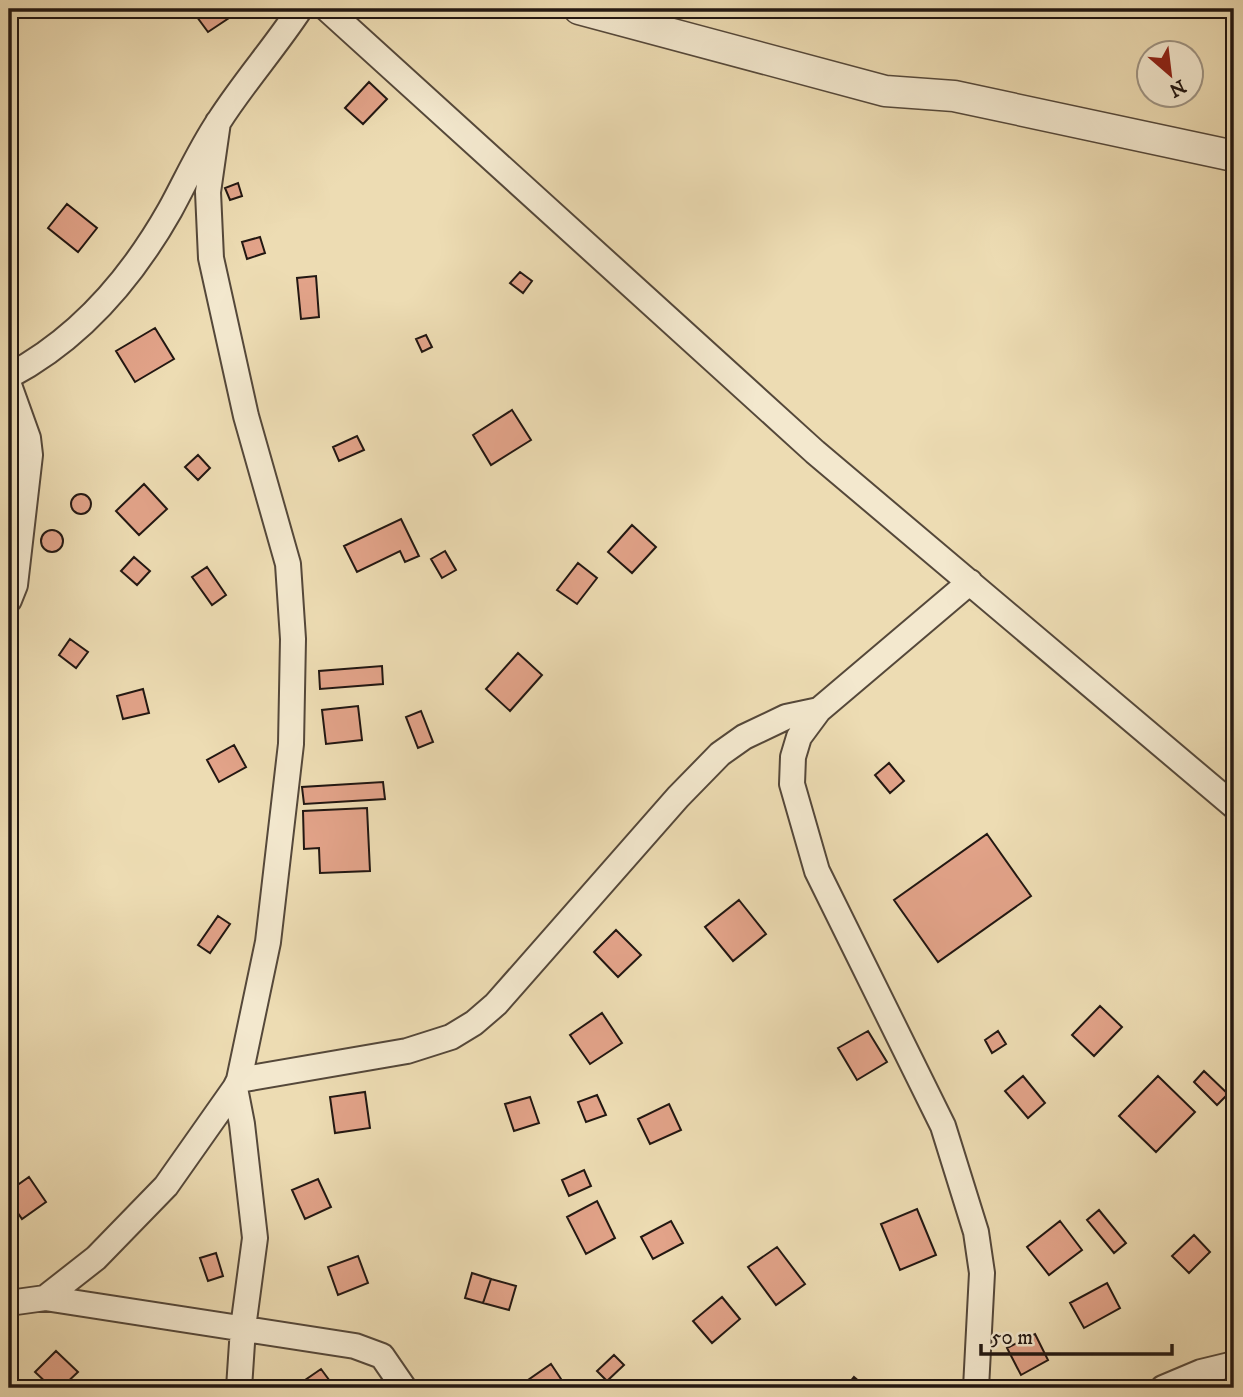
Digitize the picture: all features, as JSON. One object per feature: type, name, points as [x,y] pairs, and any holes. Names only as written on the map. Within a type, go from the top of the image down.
[{"type":"street","points":[[9,376],[31,364],[87,322],[131,272],[168,214],[218,122],[300,9]]},
{"type":"street","points":[[327,9],[816,452],[1234,806]]},
{"type":"street","points":[[579,9],[885,91],[954,96],[1234,156]]},
{"type":"street","points":[[218,122],[208,192],[211,258],[246,416],[288,565],[293,639],[290,744],[268,942],[237,1084],[255,1238],[243,1328],[239,1388]]},
{"type":"street","points":[[9,385],[28,438],[30,455],[15,586],[9,600]]},
{"type":"street","points":[[970,582],[819,710],[799,737],[793,757],[792,784],[817,871],[943,1126],[976,1232],[982,1273],[976,1388]]},
{"type":"street","points":[[46,1298],[96,1258],[166,1186],[237,1084],[407,1051],[451,1037],[474,1023],[496,1004],[678,797],[720,754],[744,737],[786,717],[819,710]]},
{"type":"street","points":[[9,1303],[46,1298],[355,1346],[382,1356],[404,1388]]},
{"type":"street","points":[[1163,1388],[1201,1372],[1234,1364]]},
{"type":"building","points":[[209,9],[231,9],[235,14],[208,32],[197,17]]},
{"type":"building","points":[[369,82],[387,99],[363,124],[345,108]]},
{"type":"building","points":[[238,183],[242,196],[230,200],[225,188]]},
{"type":"building","points":[[67,204],[97,228],[78,252],[48,228]]},
{"type":"building","points":[[260,237],[265,253],[247,259],[242,242]]},
{"type":"building","points":[[520,272],[532,281],[523,293],[510,283]]},
{"type":"building","points":[[316,276],[319,317],[301,319],[297,278]]},
{"type":"building","points":[[155,328],[174,359],[135,382],[116,351]]},
{"type":"building","points":[[426,335],[432,347],[422,352],[416,339]]},
{"type":"building","points":[[512,410],[531,440],[491,465],[473,435]]},
{"type":"building","points":[[357,436],[364,450],[339,461],[333,447]]},
{"type":"building","points":[[198,455],[210,468],[198,480],[185,467]]},
{"type":"building","points":[[144,484],[167,509],[139,535],[116,511]]},
{"type":"building","points":[[81,494],[88,497],[91,504],[88,511],[81,514],[74,511],[71,504],[74,497]]},
{"type":"building","points":[[401,519],[419,556],[405,562],[400,551],[357,572],[344,546]]},
{"type":"building","points":[[632,525],[656,547],[632,573],[608,552]]},
{"type":"building","points":[[52,530],[60,533],[63,541],[60,549],[52,552],[44,549],[41,541],[44,533]]},
{"type":"building","points":[[445,551],[456,570],[442,578],[431,559]]},
{"type":"building","points":[[134,557],[150,571],[137,585],[121,571]]},
{"type":"building","points":[[578,563],[597,578],[577,604],[557,590]]},
{"type":"building","points":[[207,567],[226,595],[212,605],[192,577]]},
{"type":"building","points":[[70,639],[88,652],[76,668],[59,655]]},
{"type":"building","points":[[518,653],[542,675],[510,711],[486,689]]},
{"type":"building","points":[[382,666],[383,684],[320,689],[319,671]]},
{"type":"building","points":[[143,689],[149,713],[123,719],[117,696]]},
{"type":"building","points":[[358,706],[362,740],[326,744],[322,710]]},
{"type":"building","points":[[421,711],[433,742],[418,748],[406,717]]},
{"type":"building","points":[[234,745],[246,767],[219,782],[207,760]]},
{"type":"building","points":[[889,763],[904,781],[890,793],[875,775]]},
{"type":"building","points":[[383,782],[385,799],[304,804],[302,787]]},
{"type":"building","points":[[367,808],[370,871],[320,873],[319,848],[304,849],[303,811]]},
{"type":"building","points":[[987,834],[1031,896],[938,962],[894,900]]},
{"type":"building","points":[[739,900],[766,934],[733,961],[705,927]]},
{"type":"building","points":[[218,916],[230,924],[210,953],[198,945]]},
{"type":"building","points":[[616,930],[641,955],[618,977],[594,952]]},
{"type":"building","points":[[1100,1006],[1122,1027],[1094,1056],[1072,1035]]},
{"type":"building","points":[[602,1013],[622,1043],[590,1064],[570,1035]]},
{"type":"building","points":[[868,1031],[887,1062],[857,1080],[838,1048]]},
{"type":"building","points":[[998,1031],[1006,1044],[992,1053],[985,1040]]},
{"type":"building","points":[[1204,1071],[1228,1094],[1217,1105],[1194,1082]]},
{"type":"building","points":[[1023,1076],[1045,1103],[1028,1118],[1005,1091]]},
{"type":"building","points":[[1158,1076],[1195,1112],[1156,1152],[1119,1116]]},
{"type":"building","points":[[365,1092],[370,1128],[335,1133],[330,1097]]},
{"type":"building","points":[[597,1095],[606,1115],[586,1122],[578,1102]]},
{"type":"building","points":[[530,1097],[539,1123],[514,1131],[505,1104]]},
{"type":"building","points":[[669,1104],[681,1130],[650,1144],[638,1119]]},
{"type":"building","points":[[584,1170],[591,1186],[569,1196],[562,1180]]},
{"type":"building","points":[[29,1177],[46,1202],[22,1219],[9,1200],[9,1191]]},
{"type":"building","points":[[318,1179],[331,1207],[305,1219],[292,1190]]},
{"type":"building","points":[[597,1201],[615,1238],[586,1254],[567,1217]]},
{"type":"building","points":[[917,1209],[936,1255],[900,1270],[881,1224]]},
{"type":"building","points":[[1099,1210],[1126,1243],[1114,1253],[1087,1220]]},
{"type":"building","points":[[671,1221],[683,1243],[653,1259],[641,1237]]},
{"type":"building","points":[[1060,1221],[1082,1250],[1049,1275],[1027,1247]]},
{"type":"building","points":[[1194,1235],[1210,1252],[1189,1273],[1172,1256]]},
{"type":"building","points":[[777,1247],[805,1284],[776,1305],[748,1267]]},
{"type":"building","points":[[216,1253],[223,1276],[208,1281],[200,1258]]},
{"type":"building","points":[[358,1256],[368,1283],[338,1295],[328,1267]]},
{"type":"building","points":[[472,1273],[491,1279],[483,1303],[465,1298]]},
{"type":"building","points":[[491,1279],[516,1286],[509,1310],[483,1303]]},
{"type":"building","points":[[1107,1283],[1120,1308],[1084,1328],[1070,1303]]},
{"type":"building","points":[[722,1297],[740,1319],[712,1343],[693,1321]]},
{"type":"building","points":[[1035,1334],[1048,1360],[1021,1375],[1007,1348]]},
{"type":"building","points":[[56,1351],[78,1372],[61,1388],[52,1388],[35,1372]]},
{"type":"building","points":[[614,1355],[624,1365],[607,1381],[597,1371]]},
{"type":"building","points":[[551,1364],[561,1379],[548,1388],[534,1388],[528,1380]]},
{"type":"building","points":[[321,1369],[335,1388],[295,1387]]},
{"type":"building","points":[[854,1377],[866,1387],[845,1388]]}]
